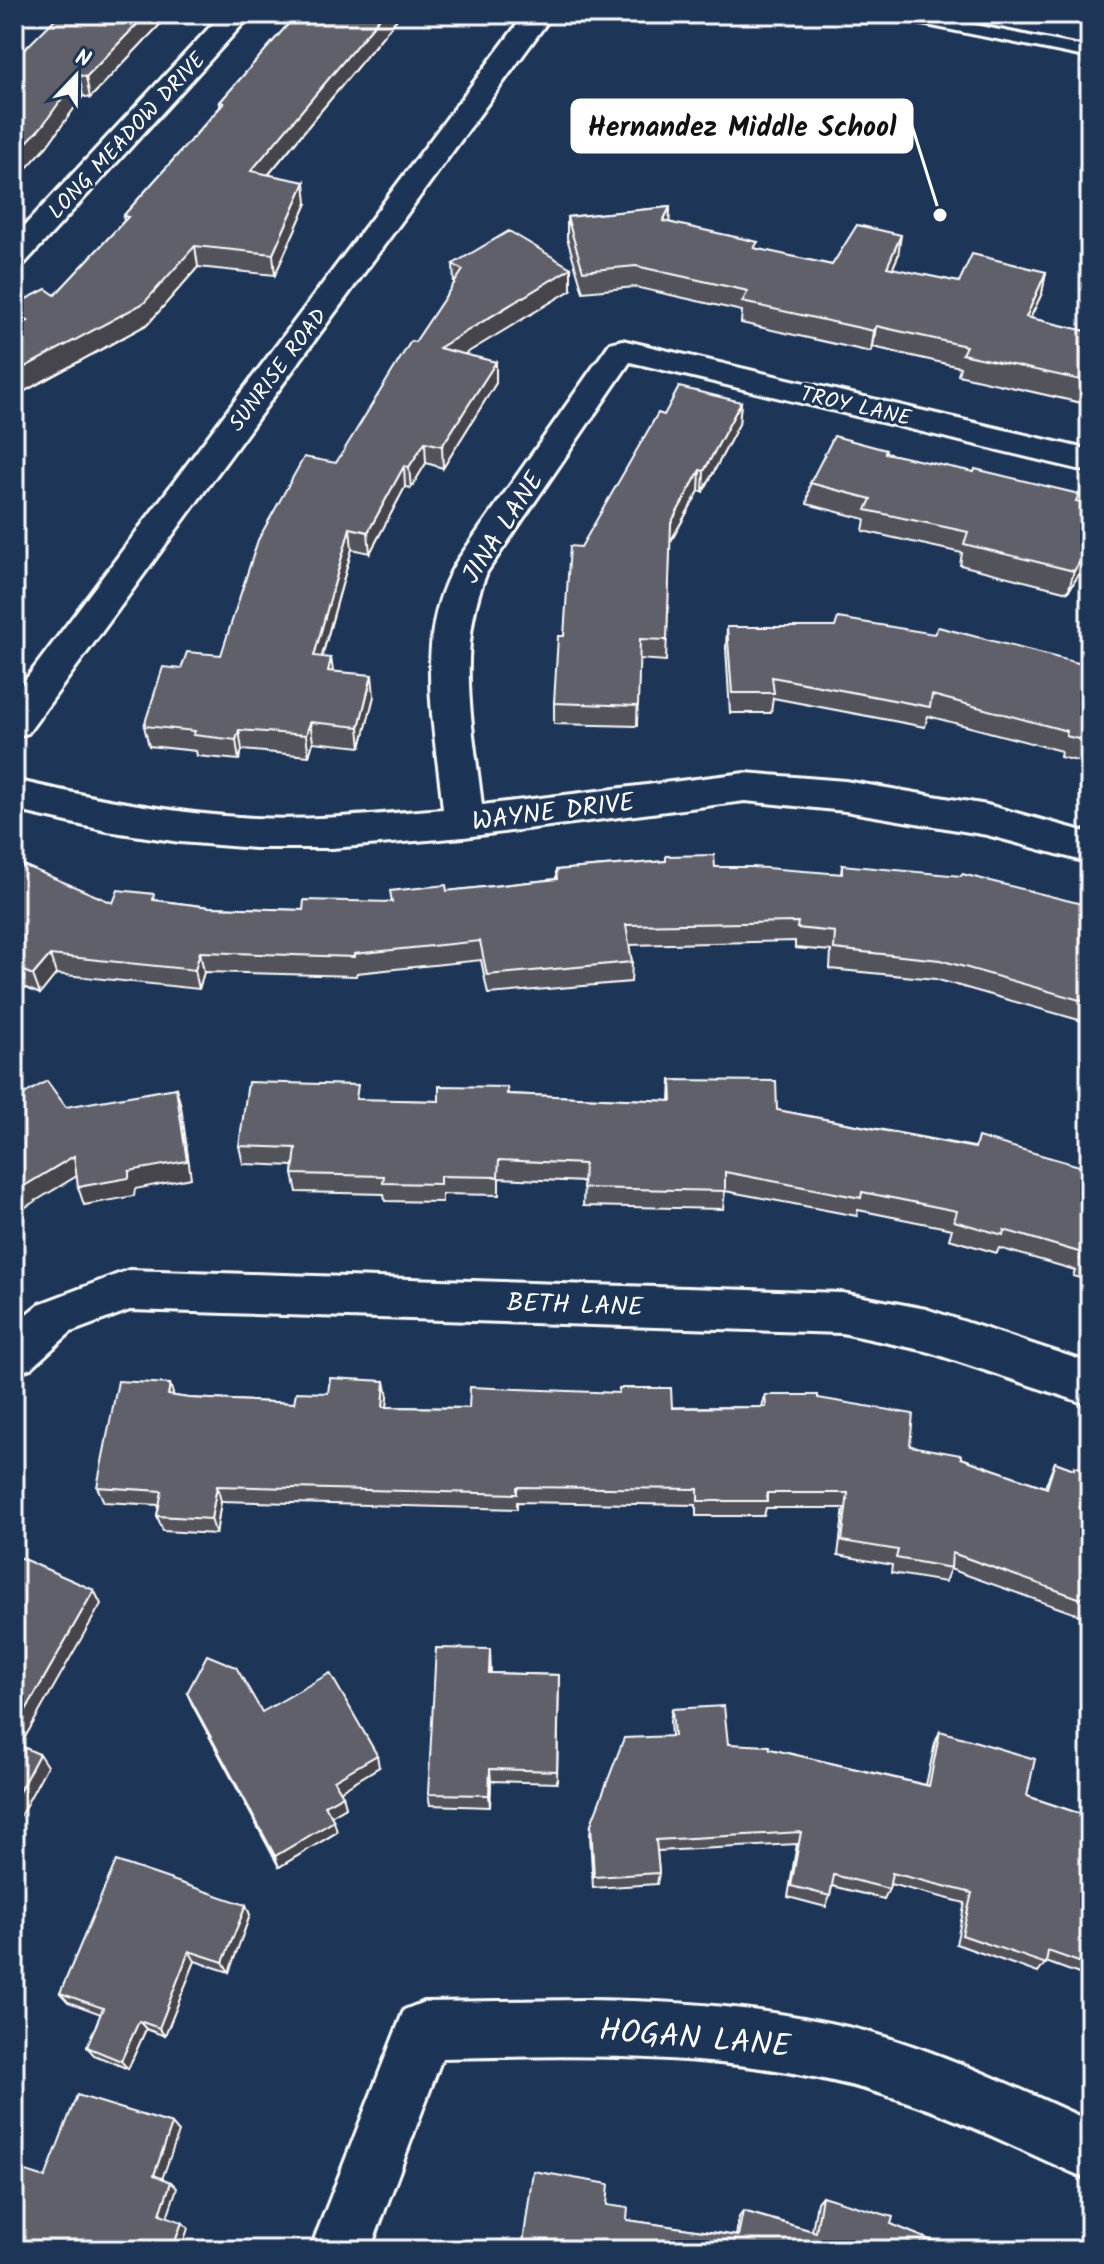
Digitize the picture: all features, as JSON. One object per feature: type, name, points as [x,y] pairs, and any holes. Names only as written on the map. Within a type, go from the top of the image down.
[{"type":"street","name":"LONG MEADOW DRIVE","points":[[14,256],[238,14]]},
{"type":"street","name":"SUNRISE ROAD","points":[[14,723],[539,14]]},
{"type":"street","name":"TROY LANE","points":[[622,350],[1090,461]]},
{"type":"street","name":"JINA LANE","points":[[464,822],[448,665],[449,640],[460,592],[470,570],[622,350]]},
{"type":"street","name":"WAYNE DRIVE","points":[[14,795],[107,816],[180,827],[255,833],[371,832],[745,787],[845,796],[987,820],[1090,848]]},
{"type":"street","name":"BETH LANE","points":[[14,1353],[55,1318],[129,1290],[842,1313],[926,1330],[1090,1384]]},
{"type":"street","name":"HOGAN LANE","points":[[340,2250],[424,2030],[609,2027],[749,2036],[853,2057],[942,2086],[1090,2151]]},
{"type":"lane","points":[[897,14],[1090,53]]},
{"type":"building","points":[[60,14],[147,14],[86,77],[79,75],[43,125],[14,156],[14,60]]},
{"type":"building","points":[[297,14],[383,14],[251,171],[305,182],[273,254],[195,246],[144,303],[14,373],[14,325],[28,321],[14,311],[14,305],[46,289],[55,295],[128,217],[123,216],[224,103],[220,102]]},
{"type":"building","points":[[670,207],[663,221],[758,242],[754,248],[832,265],[857,225],[901,235],[887,267],[959,282],[972,254],[1046,272],[1026,317],[1090,332],[1090,382],[962,354],[966,346],[876,326],[874,331],[742,302],[748,291],[636,266],[583,271],[567,217]]},
{"type":"building","points":[[509,231],[571,268],[439,348],[496,362],[442,446],[425,442],[409,467],[404,466],[368,532],[350,528],[314,656],[331,658],[328,671],[372,675],[359,727],[310,722],[306,735],[239,730],[236,740],[193,735],[195,731],[144,726],[163,667],[181,669],[187,652],[221,655],[258,540],[304,457],[336,463],[411,341],[415,342],[463,270],[453,264]]},
{"type":"building","points":[[679,387],[741,402],[704,471],[700,470],[671,523],[667,640],[640,639],[638,706],[554,703],[558,636],[564,636],[570,546],[581,547],[658,413],[664,415]]},
{"type":"building","points":[[834,436],[886,450],[885,453],[974,472],[975,469],[1079,494],[1076,501],[1090,504],[1090,554],[1085,553],[1074,571],[964,544],[968,532],[866,510],[871,499],[810,483]]},
{"type":"building","points":[[838,618],[934,634],[938,627],[1090,666],[1090,742],[1066,736],[1067,731],[932,695],[930,707],[772,677],[774,693],[732,693],[727,627],[835,627]]},
{"type":"building","points":[[714,855],[715,867],[842,874],[842,865],[962,874],[1090,906],[1090,1003],[940,960],[834,949],[835,932],[797,928],[798,922],[626,925],[632,962],[487,975],[480,941],[354,954],[354,957],[200,952],[195,970],[50,955],[33,975],[14,967],[14,876],[23,865],[113,903],[118,890],[154,894],[153,900],[210,907],[303,910],[304,900],[392,902],[390,891],[446,885],[447,891],[557,879],[556,870],[666,861],[666,856]]},
{"type":"building","points":[[671,1080],[776,1081],[777,1110],[975,1148],[978,1137],[1090,1169],[1090,1262],[1080,1259],[1082,1253],[1004,1230],[1003,1235],[954,1221],[957,1211],[862,1192],[861,1198],[725,1172],[725,1191],[583,1188],[584,1164],[499,1160],[498,1177],[440,1176],[440,1184],[383,1183],[384,1176],[293,1174],[296,1148],[239,1146],[248,1082],[358,1085],[356,1099],[439,1101],[439,1086],[507,1087],[507,1094],[672,1101]]},
{"type":"building","points":[[47,1081],[66,1107],[176,1088],[187,1161],[129,1171],[129,1178],[78,1187],[74,1156],[14,1192],[14,1100]]},
{"type":"building","points":[[330,1378],[385,1381],[383,1407],[469,1408],[470,1387],[619,1393],[619,1388],[671,1388],[672,1408],[766,1407],[765,1395],[818,1395],[818,1398],[913,1414],[910,1446],[961,1455],[961,1458],[1047,1488],[1055,1462],[1090,1472],[1090,1602],[952,1553],[951,1568],[896,1558],[898,1550],[842,1541],[848,1493],[767,1493],[767,1501],[698,1501],[698,1489],[517,1487],[517,1494],[217,1486],[211,1519],[157,1516],[162,1491],[97,1487],[118,1381],[170,1384],[168,1395],[189,1398],[294,1403],[296,1392],[328,1393]]},
{"type":"building","points":[[14,1555],[94,1590],[14,1731]]},
{"type":"building","points":[[436,1648],[490,1649],[489,1673],[559,1675],[557,1771],[490,1769],[489,1795],[428,1794]]},
{"type":"building","points":[[207,1655],[236,1667],[262,1712],[330,1673],[377,1755],[334,1780],[343,1795],[325,1805],[334,1821],[275,1856],[187,1693]]},
{"type":"building","points":[[724,1706],[728,1744],[769,1746],[770,1749],[929,1786],[940,1731],[1035,1759],[1027,1796],[1090,1817],[1090,1966],[1048,1951],[1046,1964],[962,1935],[972,1893],[892,1873],[889,1889],[834,1875],[830,1896],[791,1886],[801,1832],[656,1840],[659,1873],[594,1877],[591,1824],[624,1738],[674,1736],[672,1709]]},
{"type":"building","points":[[14,1743],[39,1754],[14,1801]]},
{"type":"building","points":[[116,1861],[246,1905],[223,1962],[189,1951],[159,2028],[139,2021],[121,2061],[87,2047],[103,2008],[60,1993]]},
{"type":"building","points":[[77,2095],[172,2124],[154,2175],[171,2182],[160,2214],[182,2222],[172,2250],[14,2250],[14,2168],[45,2178]]},
{"type":"building","points":[[533,2171],[609,2184],[607,2205],[628,2208],[627,2220],[738,2236],[743,2211],[816,2232],[822,2196],[893,2217],[891,2224],[954,2250],[522,2250]]},
{"type":"place","name":"Hernandez Middle School","points":[[940,215]]}]
